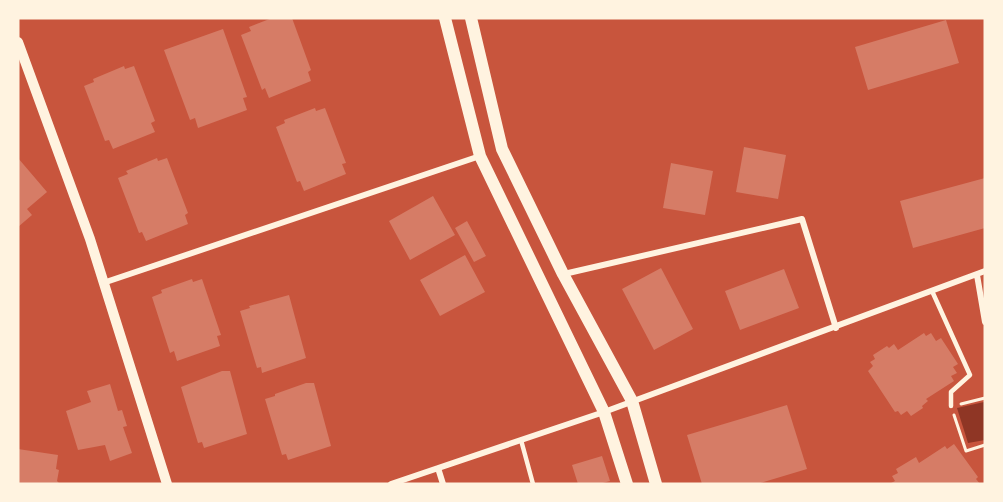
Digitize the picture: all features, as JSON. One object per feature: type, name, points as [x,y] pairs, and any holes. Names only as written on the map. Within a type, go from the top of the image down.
[{"type":"main road","points":[[445,18],[480,156],[604,412],[627,484]]},
{"type":"main road","points":[[471,18],[502,149],[563,274],[632,401],[656,484]]},
{"type":"street","points":[[18,42],[103,283],[167,484]]},
{"type":"street","points":[[103,283],[480,156]]},
{"type":"street","points":[[563,274],[802,219],[836,328]]},
{"type":"street","points":[[391,484],[604,412],[985,271]]},
{"type":"street","points":[[976,275],[985,322]]},
{"type":"street","points":[[438,468],[443,484]]},
{"type":"lane","points":[[932,291],[970,375],[951,392],[951,406]]},
{"type":"lane","points":[[521,440],[532,484]]},
{"type":"path","points":[[985,398],[951,406],[966,451],[985,445]]},
{"type":"shaded area","points":[[984,402],[985,440],[968,443],[957,408]]},
{"type":"building","points":[[272,18],[292,18],[311,70],[308,72],[311,81],[269,98],[265,88],[262,90],[241,35],[251,31],[249,27]]},
{"type":"building","points":[[946,20],[959,63],[868,90],[855,47]]},
{"type":"building","points":[[223,29],[247,97],[243,98],[247,110],[198,128],[195,118],[190,120],[164,50]]},
{"type":"building","points":[[124,66],[125,69],[134,66],[155,121],[151,123],[155,132],[113,149],[109,140],[105,141],[84,86],[94,82],[93,79]]},
{"type":"building","points":[[315,108],[316,111],[325,108],[346,163],[342,164],[346,174],[304,191],[300,181],[297,182],[276,127],[285,123],[284,120]]},
{"type":"building","points":[[744,147],[786,155],[778,199],[736,192]]},
{"type":"building","points":[[18,158],[47,192],[27,209],[32,215],[18,227]]},
{"type":"building","points":[[157,158],[158,161],[167,158],[188,213],[185,215],[188,224],[146,241],[142,232],[139,233],[118,178],[128,174],[126,171]]},
{"type":"building","points":[[671,163],[713,171],[705,215],[663,208]]},
{"type":"building","points":[[985,178],[985,228],[913,248],[900,201]]},
{"type":"building","points":[[433,196],[455,235],[410,260],[389,221]]},
{"type":"building","points":[[467,221],[486,256],[474,262],[455,228]]},
{"type":"building","points":[[465,255],[485,292],[440,316],[420,280]]},
{"type":"building","points":[[661,268],[693,329],[654,350],[622,289]]},
{"type":"building","points":[[784,269],[799,308],[740,330],[725,291]]},
{"type":"building","points":[[192,279],[193,282],[202,279],[221,335],[217,336],[220,346],[177,361],[174,351],[170,353],[152,297],[162,293],[161,290]]},
{"type":"building","points":[[289,295],[306,358],[262,373],[261,367],[257,368],[240,311],[250,308],[249,306]]},
{"type":"building","points":[[924,333],[926,336],[931,333],[936,341],[941,338],[958,364],[953,367],[957,373],[951,376],[954,381],[926,399],[928,401],[922,406],[923,408],[911,416],[907,411],[901,415],[898,411],[895,412],[868,371],[873,366],[870,362],[875,359],[873,355],[887,346],[889,348],[894,344],[898,350]]},
{"type":"building","points":[[222,371],[230,371],[247,434],[204,448],[202,442],[198,443],[181,387]]},
{"type":"building","points":[[306,383],[314,383],[331,446],[288,460],[286,454],[282,455],[265,399]]},
{"type":"building","points":[[110,384],[118,411],[122,410],[127,426],[123,427],[132,453],[110,461],[105,445],[78,450],[66,411],[91,402],[87,391]]},
{"type":"building","points":[[787,405],[807,469],[757,484],[702,484],[687,435]]},
{"type":"building","points":[[954,444],[978,477],[976,479],[980,484],[889,484],[895,481],[892,476],[898,473],[896,469],[916,457],[919,463],[945,446],[947,449]]},
{"type":"building","points":[[18,449],[58,455],[56,469],[59,470],[57,481],[60,484],[18,484]]},
{"type":"building","points":[[602,456],[610,481],[599,484],[578,484],[572,465]]}]
